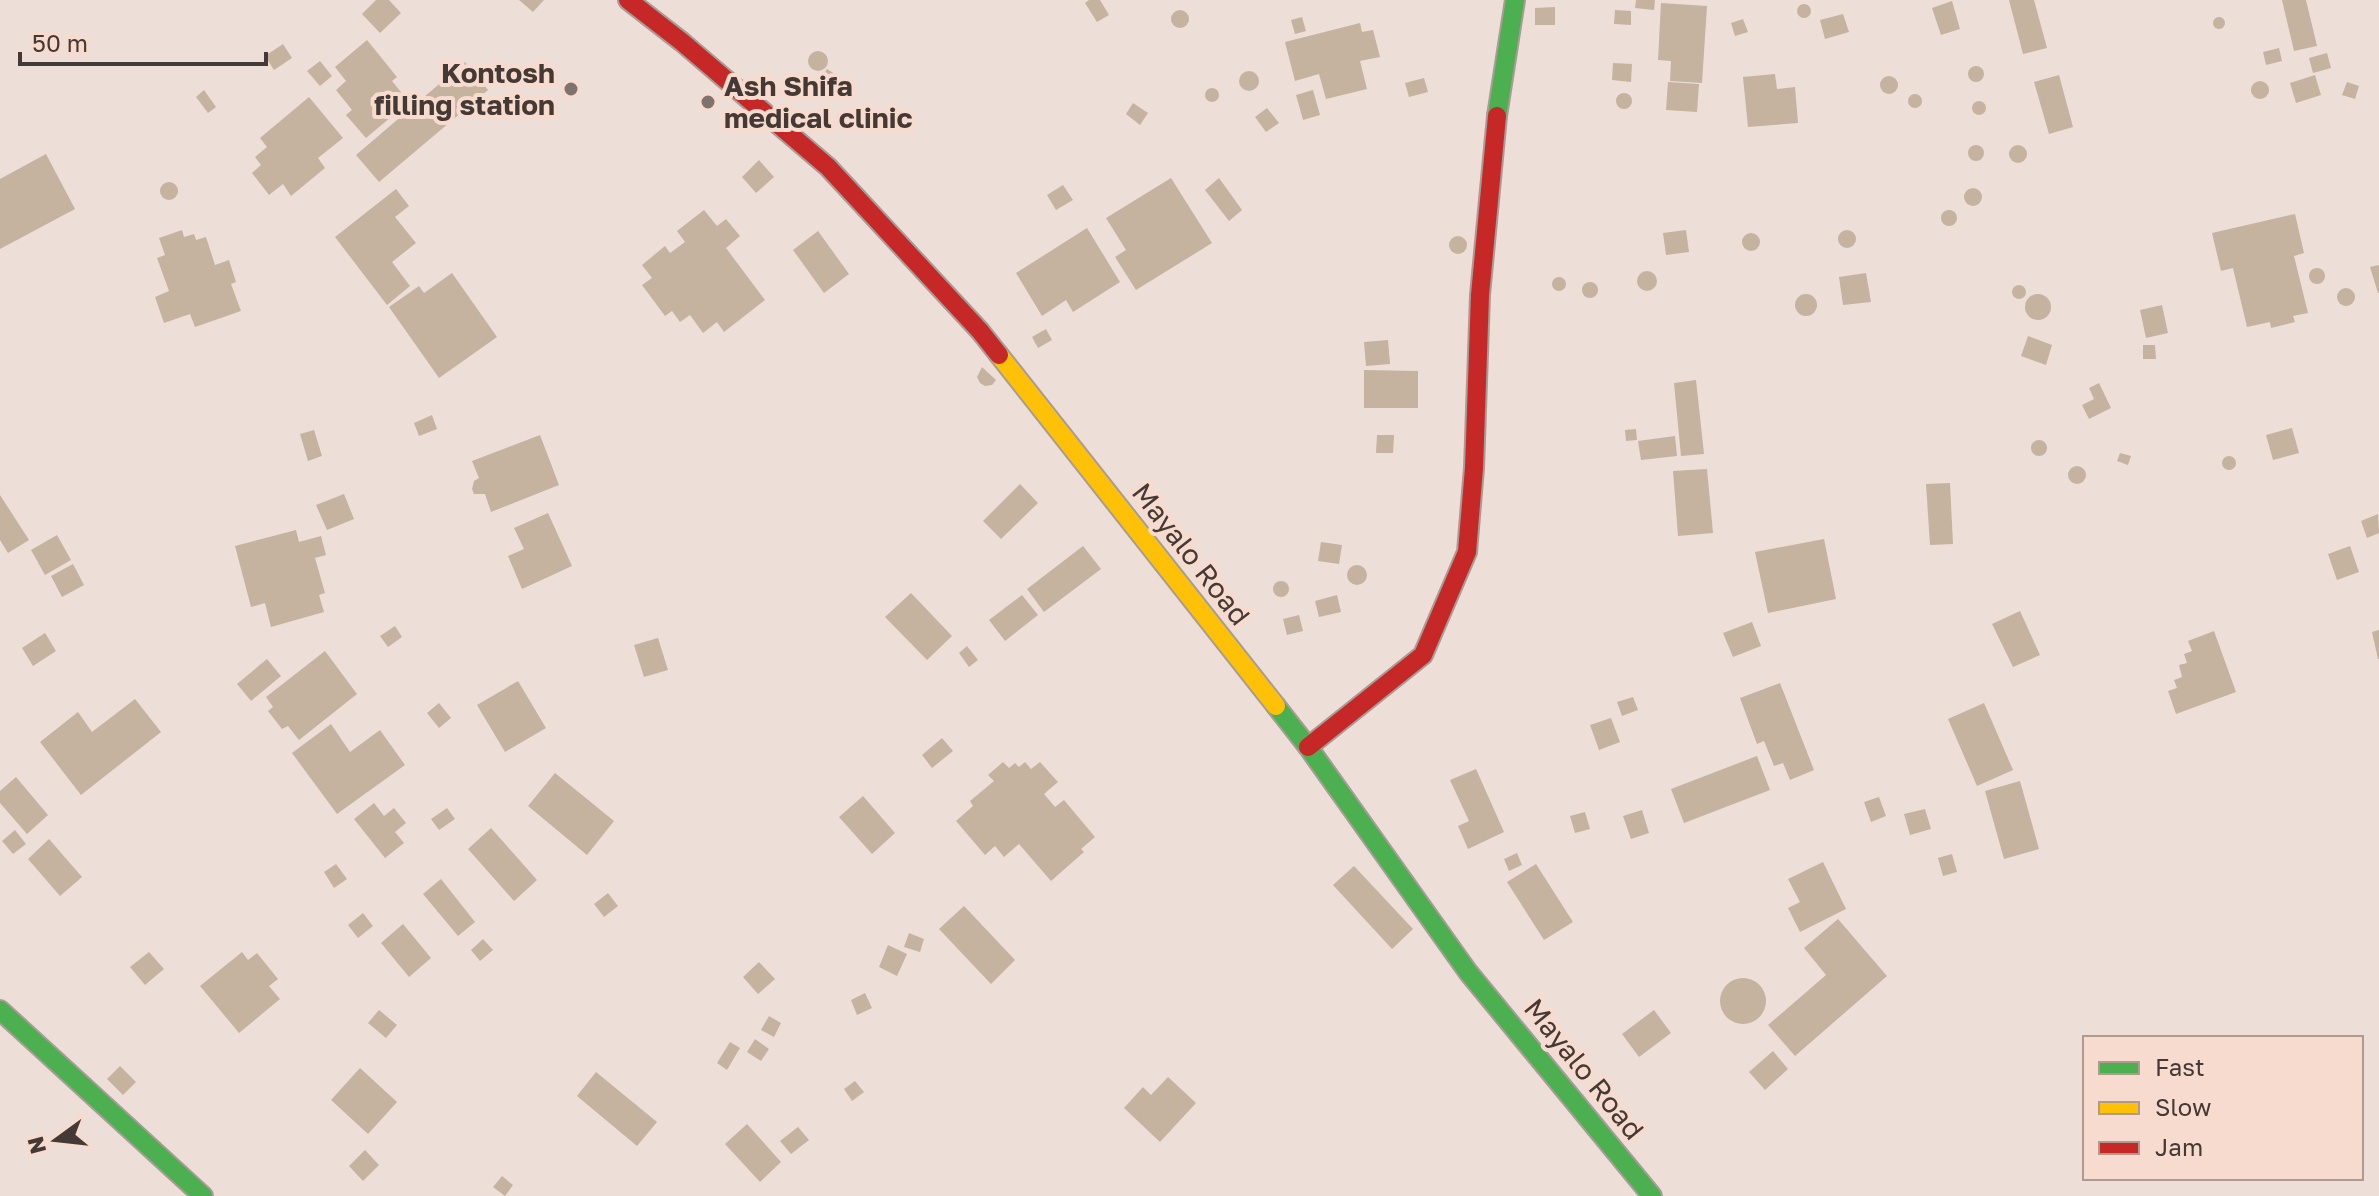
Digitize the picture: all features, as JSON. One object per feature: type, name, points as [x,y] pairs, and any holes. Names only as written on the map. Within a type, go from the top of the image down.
[{"type":"street","name":"Mayalo Road","points":[[628,0],[828,167],[980,331],[1308,747],[1468,972],[1652,1196]]},
{"type":"street","points":[[1308,747],[1423,655],[1467,552],[1474,468],[1480,295],[1501,80],[1515,0]]},
{"type":"street","points":[[0,1010],[203,1196]]},
{"type":"building","points":[[376,0],[389,0],[401,13],[380,33],[362,14]]},
{"type":"building","points":[[519,0],[544,0],[533,12]]},
{"type":"building","points":[[1100,0],[1109,15],[1097,22],[1085,3]]},
{"type":"building","points":[[1636,0],[1655,0],[1654,10],[1635,8]]},
{"type":"building","points":[[2009,0],[2034,0],[2047,48],[2023,54]]},
{"type":"building","points":[[2282,0],[2306,0],[2317,46],[2294,51]]},
{"type":"building","points":[[1952,1],[1960,29],[1941,35],[1932,8]]},
{"type":"building","points":[[1661,3],[1707,6],[1702,83],[1670,81],[1671,61],[1658,60]]},
{"type":"building","points":[[1804,4],[1811,11],[1804,18],[1797,11]]},
{"type":"building","points":[[1555,7],[1555,25],[1535,25],[1535,8]]},
{"type":"building","points":[[1176,10],[1184,10],[1189,19],[1187,26],[1176,28],[1171,23],[1171,15]]},
{"type":"building","points":[[1615,10],[1631,11],[1631,25],[1614,24]]},
{"type":"building","points":[[1843,14],[1849,32],[1825,39],[1820,20]]},
{"type":"building","points":[[1302,17],[1306,31],[1295,34],[1291,20]]},
{"type":"building","points":[[2219,17],[2225,23],[2219,29],[2213,23]]},
{"type":"building","points":[[1743,19],[1748,32],[1735,36],[1731,23]]},
{"type":"building","points":[[1360,23],[1362,32],[1373,30],[1380,57],[1360,61],[1367,89],[1326,99],[1319,74],[1295,81],[1285,42]]},
{"type":"building","points":[[367,40],[397,77],[392,81],[409,102],[366,138],[346,115],[352,110],[336,90],[346,81],[335,67]]},
{"type":"building","points":[[283,44],[292,58],[274,70],[265,56]]},
{"type":"building","points":[[2279,48],[2282,61],[2266,65],[2263,52]]},
{"type":"building","points":[[818,51],[825,54],[828,61],[825,68],[818,71],[811,68],[808,61],[811,54]]},
{"type":"building","points":[[2327,53],[2331,68],[2313,73],[2309,58]]},
{"type":"building","points":[[320,61],[332,76],[320,86],[307,71]]},
{"type":"building","points":[[465,62],[488,90],[379,182],[356,155]]},
{"type":"building","points":[[1613,63],[1632,64],[1631,82],[1612,80]]},
{"type":"building","points":[[1976,66],[1982,68],[1982,80],[1976,82],[1970,80],[1968,74],[1970,68]]},
{"type":"building","points":[[827,69],[846,81],[837,94],[819,82]]},
{"type":"building","points":[[1249,71],[1256,74],[1259,81],[1256,88],[1249,91],[1242,88],[1239,81],[1242,74]]},
{"type":"building","points":[[1775,74],[1777,89],[1795,87],[1798,123],[1748,127],[1743,77]]},
{"type":"building","points":[[2059,75],[2073,127],[2049,134],[2034,82]]},
{"type":"building","points":[[2315,75],[2321,95],[2296,103],[2290,83]]},
{"type":"building","points":[[1885,76],[1893,76],[1898,85],[1896,92],[1885,94],[1880,89],[1880,81]]},
{"type":"building","points":[[1424,78],[1428,92],[1409,97],[1405,83]]},
{"type":"building","points":[[2260,81],[2269,90],[2260,99],[2251,90]]},
{"type":"building","points":[[1668,82],[1699,84],[1697,112],[1666,110]]},
{"type":"building","points":[[2347,82],[2359,86],[2355,99],[2342,95]]},
{"type":"building","points":[[1212,88],[1219,95],[1212,102],[1205,95]]},
{"type":"building","points":[[204,90],[216,107],[208,113],[196,97]]},
{"type":"building","points":[[1313,90],[1320,115],[1303,120],[1296,95]]},
{"type":"building","points":[[1621,93],[1627,93],[1632,101],[1630,107],[1621,109],[1616,104],[1616,98]]},
{"type":"building","points":[[1915,94],[1922,101],[1915,108],[1908,101]]},
{"type":"building","points":[[309,97],[343,138],[318,158],[325,168],[291,196],[283,184],[269,195],[252,173],[261,165],[255,157],[267,147],[260,138]]},
{"type":"building","points":[[1979,101],[1986,108],[1979,115],[1972,108]]},
{"type":"building","points":[[1133,103],[1148,113],[1140,125],[1126,114]]},
{"type":"building","points":[[1267,108],[1279,123],[1266,132],[1255,117]]},
{"type":"building","points":[[1976,145],[1984,153],[1976,161],[1968,153]]},
{"type":"building","points":[[2014,145],[2022,145],[2027,154],[2025,161],[2014,163],[2009,158],[2009,150]]},
{"type":"building","points":[[46,154],[75,209],[0,249],[0,179]]},
{"type":"building","points":[[759,160],[774,177],[756,193],[742,177]]},
{"type":"building","points":[[1171,178],[1212,243],[1136,290],[1115,257],[1126,250],[1106,218]]},
{"type":"building","points":[[1219,178],[1242,210],[1229,221],[1205,190]]},
{"type":"building","points":[[169,182],[178,191],[169,200],[160,191]]},
{"type":"building","points":[[1063,185],[1073,200],[1056,210],[1047,195]]},
{"type":"building","points":[[1973,188],[1982,197],[1973,206],[1964,197]]},
{"type":"building","points":[[396,189],[409,206],[395,217],[416,243],[392,262],[410,286],[387,305],[335,237]]},
{"type":"building","points":[[704,210],[717,226],[726,219],[740,236],[726,248],[765,300],[724,332],[717,322],[703,333],[690,315],[680,322],[672,311],[665,316],[642,285],[652,278],[642,265],[665,246],[670,253],[685,242],[677,231]]},
{"type":"building","points":[[1949,210],[1957,218],[1949,226],[1941,218]]},
{"type":"building","points":[[2295,214],[2304,253],[2294,256],[2308,313],[2293,316],[2295,322],[2271,328],[2270,322],[2247,327],[2233,268],[2221,271],[2212,233]]},
{"type":"building","points":[[1087,228],[1120,282],[1073,312],[1066,300],[1042,316],[1016,273]]},
{"type":"building","points":[[182,230],[184,237],[194,234],[196,240],[206,237],[215,265],[229,260],[236,282],[231,284],[241,311],[195,327],[190,314],[164,323],[155,297],[169,291],[157,258],[165,255],[159,238]]},
{"type":"building","points":[[1686,230],[1689,252],[1666,255],[1663,233]]},
{"type":"building","points":[[1843,230],[1851,230],[1856,239],[1854,246],[1843,248],[1838,243],[1838,235]]},
{"type":"building","points":[[818,231],[849,274],[824,293],[793,250]]},
{"type":"building","points":[[1751,233],[1760,242],[1751,251],[1742,242]]},
{"type":"building","points":[[1458,236],[1467,245],[1458,254],[1449,245]]},
{"type":"building","points":[[2379,265],[2379,293],[2378,293],[2370,267]]},
{"type":"building","points":[[2314,268],[2320,268],[2325,276],[2323,282],[2314,284],[2309,279],[2309,273]]},
{"type":"building","points":[[1647,271],[1654,274],[1657,281],[1654,288],[1647,291],[1640,288],[1637,281],[1640,274]]},
{"type":"building","points":[[452,273],[497,337],[439,378],[389,307],[419,286],[424,293]]},
{"type":"building","points":[[1866,273],[1871,302],[1843,305],[1839,277]]},
{"type":"building","points":[[1559,277],[1566,284],[1559,291],[1552,284]]},
{"type":"building","points":[[1590,282],[1598,290],[1590,298],[1582,290]]},
{"type":"building","points":[[2019,285],[2026,292],[2019,299],[2012,292]]},
{"type":"building","points":[[2342,288],[2350,288],[2355,297],[2353,304],[2342,306],[2337,301],[2337,293]]},
{"type":"building","points":[[1806,294],[1814,297],[1817,305],[1814,313],[1806,316],[1798,313],[1795,305],[1798,297]]},
{"type":"building","points":[[2038,294],[2047,298],[2051,307],[2047,316],[2038,320],[2029,316],[2025,307],[2029,298]]},
{"type":"building","points":[[2162,305],[2168,333],[2146,338],[2140,310]]},
{"type":"building","points":[[1046,329],[1052,340],[1038,348],[1032,337]]},
{"type":"building","points":[[2028,336],[2052,345],[2046,365],[2021,356]]},
{"type":"building","points":[[1388,340],[1390,364],[1366,366],[1364,342]]},
{"type":"building","points":[[2143,345],[2155,345],[2156,359],[2143,359]]},
{"type":"building","points":[[982,367],[996,380],[992,385],[980,383],[977,377]]},
{"type":"building","points":[[1364,370],[1418,371],[1418,408],[1364,408]]},
{"type":"building","points":[[1696,380],[1704,454],[1681,456],[1674,383]]},
{"type":"building","points":[[2099,383],[2111,408],[2089,419],[2082,405],[2094,399],[2089,388]]},
{"type":"building","points":[[432,415],[437,429],[419,436],[414,423]]},
{"type":"building","points":[[2292,428],[2299,453],[2273,460],[2266,435]]},
{"type":"building","points":[[1636,429],[1637,440],[1626,441],[1625,430]]},
{"type":"building","points":[[314,430],[322,456],[308,461],[300,434]]},
{"type":"building","points":[[540,435],[559,485],[491,512],[485,494],[474,494],[472,489],[474,481],[479,478],[472,461]]},
{"type":"building","points":[[1377,435],[1394,435],[1393,453],[1376,453]]},
{"type":"building","points":[[1675,436],[1677,456],[1641,460],[1638,441]]},
{"type":"building","points":[[2039,440],[2045,442],[2045,454],[2039,456],[2033,454],[2031,448],[2033,442]]},
{"type":"building","points":[[2120,453],[2131,456],[2128,465],[2117,461]]},
{"type":"building","points":[[2229,456],[2236,463],[2229,470],[2222,463]]},
{"type":"building","points":[[2077,466],[2086,475],[2077,484],[2068,475]]},
{"type":"building","points":[[1707,469],[1713,533],[1678,536],[1673,471]]},
{"type":"building","points":[[1950,483],[1953,544],[1930,545],[1926,484]]},
{"type":"building","points":[[1020,484],[1038,503],[1001,539],[983,521]]},
{"type":"building","points":[[344,494],[354,519],[327,530],[316,505]]},
{"type":"building","points":[[0,495],[29,540],[8,553],[0,540]]},
{"type":"building","points":[[548,513],[572,566],[522,589],[508,556],[524,549],[514,528]]},
{"type":"building","points":[[2378,514],[2379,533],[2367,538],[2361,521]]},
{"type":"building","points":[[296,530],[299,542],[321,536],[326,555],[315,558],[325,593],[319,595],[324,612],[271,627],[265,603],[251,607],[235,546]]},
{"type":"building","points":[[57,535],[71,560],[45,575],[31,550]]},
{"type":"building","points":[[1824,539],[1836,599],[1768,613],[1755,552]]},
{"type":"building","points":[[1321,542],[1342,545],[1339,564],[1318,561]]},
{"type":"building","points":[[1083,546],[1101,569],[1044,612],[1027,589]]},
{"type":"building","points":[[2350,546],[2359,572],[2337,580],[2328,554]]},
{"type":"building","points":[[73,564],[84,585],[62,597],[51,576]]},
{"type":"building","points":[[1357,565],[1364,568],[1367,575],[1364,582],[1357,585],[1350,582],[1347,575],[1350,568]]},
{"type":"building","points":[[1278,581],[1284,581],[1289,589],[1287,595],[1278,597],[1273,592],[1273,586]]},
{"type":"building","points":[[911,593],[952,636],[927,660],[885,617]]},
{"type":"building","points":[[1022,595],[1038,615],[1005,641],[989,620]]},
{"type":"building","points":[[1337,595],[1341,612],[1319,617],[1315,601]]},
{"type":"building","points":[[2020,611],[2040,655],[2013,667],[1992,624]]},
{"type":"building","points":[[1299,615],[1303,631],[1287,635],[1283,619]]},
{"type":"building","points":[[1752,622],[1761,646],[1733,657],[1723,633]]},
{"type":"building","points":[[395,626],[402,637],[388,647],[380,636]]},
{"type":"building","points":[[2379,630],[2379,659],[2378,659],[2372,632]]},
{"type":"building","points":[[2214,631],[2236,692],[2176,714],[2168,691],[2177,688],[2174,680],[2182,677],[2179,665],[2187,663],[2184,654],[2192,651],[2188,641]]},
{"type":"building","points":[[45,633],[56,651],[33,666],[22,648]]},
{"type":"building","points":[[658,638],[668,670],[644,677],[634,645]]},
{"type":"building","points":[[967,646],[978,660],[969,667],[959,653]]},
{"type":"building","points":[[325,651],[357,694],[299,740],[288,726],[282,729],[268,711],[273,707],[266,697]]},
{"type":"building","points":[[267,659],[281,676],[251,701],[237,684]]},
{"type":"building","points":[[518,681],[546,728],[505,752],[477,705]]},
{"type":"building","points":[[1780,683],[1814,770],[1790,780],[1783,763],[1774,766],[1764,741],[1757,744],[1740,698]]},
{"type":"building","points":[[1633,697],[1638,710],[1622,716],[1617,702]]},
{"type":"building","points":[[135,699],[161,732],[81,795],[40,742],[78,712],[92,732]]},
{"type":"building","points":[[439,703],[451,718],[439,728],[427,713]]},
{"type":"building","points":[[1984,703],[2013,770],[1977,786],[1948,719]]},
{"type":"building","points":[[1611,718],[1620,742],[1599,750],[1590,725]]},
{"type":"building","points":[[331,724],[350,752],[380,730],[405,765],[337,814],[292,753]]},
{"type":"building","points":[[942,738],[953,751],[932,768],[922,755]]},
{"type":"building","points":[[1757,756],[1770,790],[1684,823],[1671,789]]},
{"type":"building","points":[[1003,762],[1009,768],[1015,763],[1019,767],[1025,762],[1031,769],[1040,762],[1058,782],[1044,794],[1055,807],[1064,800],[1095,837],[1081,849],[1084,852],[1051,881],[1019,844],[1004,857],[995,846],[985,855],[956,821],[973,806],[970,801],[994,781],[988,775]]},
{"type":"building","points":[[1476,769],[1504,832],[1468,849],[1458,826],[1469,821],[1450,780]]},
{"type":"building","points":[[555,773],[614,821],[587,855],[528,806]]},
{"type":"building","points":[[16,777],[48,815],[27,834],[0,803],[0,791]]},
{"type":"building","points":[[2020,781],[2039,849],[2004,859],[1985,791]]},
{"type":"building","points":[[863,796],[895,833],[872,854],[839,817]]},
{"type":"building","points":[[1879,797],[1886,816],[1871,822],[1864,802]]},
{"type":"building","points":[[374,803],[384,816],[394,808],[406,823],[395,832],[404,843],[385,858],[354,819]]},
{"type":"building","points":[[447,808],[455,819],[439,830],[431,819]]},
{"type":"building","points":[[1925,809],[1931,829],[1910,835],[1904,814]]},
{"type":"building","points":[[1642,810],[1649,833],[1631,839],[1623,816]]},
{"type":"building","points":[[1585,812],[1590,829],[1575,833],[1570,816]]},
{"type":"building","points":[[491,828],[537,880],[514,901],[468,849]]},
{"type":"building","points":[[15,830],[26,844],[13,854],[2,841]]},
{"type":"building","points":[[49,839],[82,877],[60,896],[28,859]]},
{"type":"building","points":[[1517,853],[1522,865],[1509,871],[1504,859]]},
{"type":"building","points":[[1952,854],[1957,872],[1943,876],[1938,858]]},
{"type":"building","points":[[1823,862],[1846,909],[1800,932],[1788,908],[1800,902],[1788,879]]},
{"type":"building","points":[[336,864],[347,879],[334,888],[324,872]]},
{"type":"building","points":[[1536,864],[1573,922],[1544,940],[1507,882]]},
{"type":"building","points":[[1354,866],[1413,929],[1392,949],[1333,885]]},
{"type":"building","points":[[441,879],[475,922],[458,936],[423,894]]},
{"type":"building","points":[[608,893],[618,906],[604,917],[594,904]]},
{"type":"building","points":[[964,906],[1015,960],[991,984],[939,929]]},
{"type":"building","points":[[363,913],[373,926],[358,938],[348,925]]},
{"type":"building","points":[[1838,919],[1887,976],[1795,1056],[1768,1025],[1826,975],[1804,948]]},
{"type":"building","points":[[403,924],[431,958],[409,977],[381,943]]},
{"type":"building","points":[[909,933],[924,939],[920,952],[904,947]]},
{"type":"building","points":[[483,939],[493,950],[480,961],[471,950]]},
{"type":"building","points":[[888,945],[907,954],[897,976],[879,967]]},
{"type":"building","points":[[149,952],[164,969],[145,985],[130,967]]},
{"type":"building","points":[[242,952],[248,960],[257,953],[278,979],[269,986],[280,999],[239,1033],[200,986]]},
{"type":"building","points":[[759,962],[775,979],[758,994],[743,977]]},
{"type":"building","points":[[1743,978],[1759,985],[1766,1001],[1759,1017],[1743,1024],[1727,1017],[1720,1001],[1727,985]]},
{"type":"building","points":[[865,993],[872,1008],[857,1015],[851,1000]]},
{"type":"building","points":[[379,1010],[397,1025],[386,1038],[368,1023]]},
{"type":"building","points":[[1654,1010],[1671,1033],[1639,1057],[1622,1034]]},
{"type":"building","points":[[769,1016],[781,1023],[774,1037],[761,1030]]},
{"type":"building","points":[[755,1039],[769,1049],[761,1061],[747,1052]]},
{"type":"building","points":[[730,1042],[740,1048],[727,1070],[717,1063]]},
{"type":"building","points":[[1773,1051],[1788,1069],[1765,1090],[1749,1072]]},
{"type":"building","points":[[120,1066],[136,1082],[123,1095],[107,1079]]},
{"type":"building","points":[[360,1068],[397,1102],[368,1134],[331,1100]]},
{"type":"building","points":[[596,1072],[657,1122],[637,1146],[577,1096]]},
{"type":"building","points":[[1168,1077],[1196,1103],[1160,1142],[1124,1108],[1143,1087],[1151,1095]]},
{"type":"building","points":[[855,1081],[864,1092],[852,1101],[844,1089]]},
{"type":"building","points":[[747,1124],[781,1162],[760,1182],[725,1144]]},
{"type":"building","points":[[798,1127],[809,1140],[791,1154],[780,1141]]},
{"type":"building","points":[[365,1150],[379,1165],[363,1181],[349,1166]]},
{"type":"building","points":[[502,1176],[513,1185],[505,1196],[493,1187]]},
{"type":"traffic: fast","points":[[1497,116],[1515,0]]},
{"type":"traffic: fast","points":[[1276,706],[1468,972],[1652,1196]]},
{"type":"traffic: fast","points":[[0,1010],[203,1196]]},
{"type":"traffic: slow","points":[[999,355],[1276,706]]},
{"type":"traffic: jam","points":[[628,0],[828,167],[999,355]]},
{"type":"traffic: jam","points":[[1308,747],[1423,655],[1467,552],[1474,468],[1480,295],[1497,116]]},
{"type":"place","name":"Kontosh filling station","points":[[571,89]]},
{"type":"place","name":"Ash Shifa medical clinic","points":[[708,102]]}]
